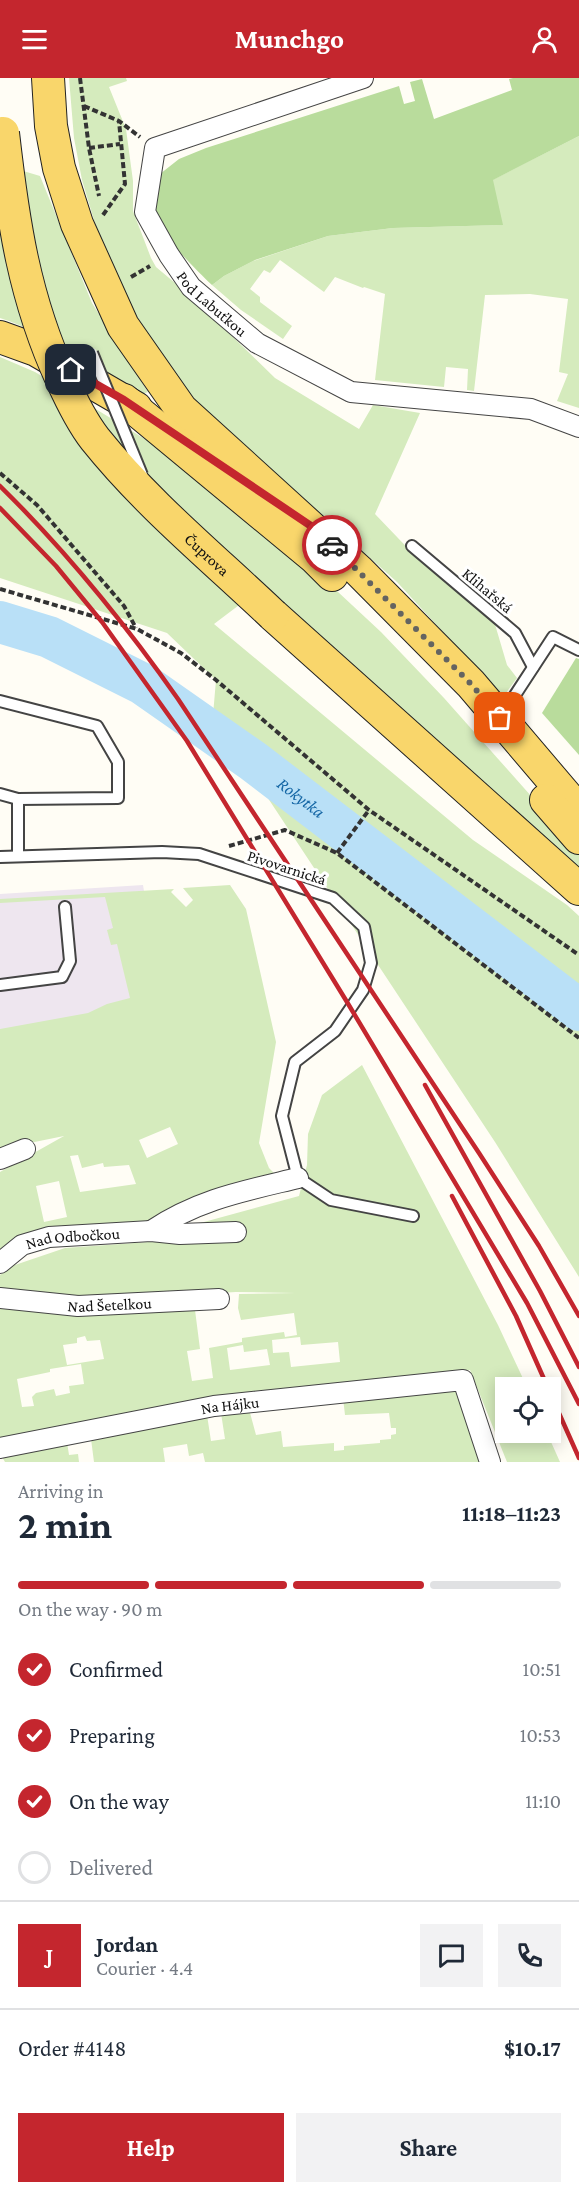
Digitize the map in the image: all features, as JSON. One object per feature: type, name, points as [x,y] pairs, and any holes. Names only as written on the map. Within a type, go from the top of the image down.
[{"type":"main road","points":[[48,78],[51,126],[59,168],[77,224],[123,326],[181,409],[314,528],[471,684],[579,811]]},
{"type":"main road","name":"Čuprova","points":[[2,126],[17,240],[32,305],[48,351],[76,410],[94,438],[153,501],[273,615],[579,889]]},
{"type":"main road","points":[[0,337],[36,350],[124,400],[314,528]]},
{"type":"main road","points":[[124,400],[315,558],[444,681],[579,838]]},
{"type":"street","points":[[155,148],[363,78]]},
{"type":"street","name":"Pod Labuťkou","points":[[155,148],[145,212],[169,255],[191,286],[257,343],[351,392],[531,409],[579,427]]},
{"type":"street","points":[[0,1159],[25,1149]]},
{"type":"street","name":"Nad Odbočkou","points":[[152,1231],[183,1211],[211,1200],[298,1178]]},
{"type":"street","name":"Nad Odbočkou","points":[[0,1263],[22,1245],[49,1237],[152,1231],[180,1234],[236,1232]]},
{"type":"street","name":"Nad Šetelkou","points":[[0,1298],[78,1306],[219,1299]]},
{"type":"street","name":"Na Hájku","points":[[0,1448],[214,1406],[463,1380],[490,1462]]},
{"type":"lane","points":[[92,353],[153,501]]},
{"type":"lane","name":"Klihařská","points":[[412,546],[515,633],[533,667]]},
{"type":"lane","points":[[500,718],[553,637],[579,650]]},
{"type":"lane","points":[[0,700],[97,726],[118,762],[118,798],[18,799],[0,794]]},
{"type":"lane","points":[[18,799],[18,855]]},
{"type":"lane","name":"Pivovarnická","points":[[0,856],[162,852],[199,854],[333,898],[364,927],[371,963],[363,990],[335,1031],[295,1062],[282,1116],[298,1178]]},
{"type":"lane","points":[[0,985],[62,976],[70,961],[65,906]]},
{"type":"lane","points":[[298,1178],[331,1200],[413,1216]]},
{"type":"path","points":[[80,78],[89,148],[103,215],[125,184],[119,121]]},
{"type":"path","points":[[83,105],[119,121],[155,148]]},
{"type":"path","points":[[89,148],[120,144]]},
{"type":"path","points":[[124,269],[128,279]]},
{"type":"path","points":[[0,472],[37,505],[124,606],[137,628]]},
{"type":"path","points":[[0,589],[137,628],[181,653],[369,810],[579,954]]},
{"type":"path","points":[[337,853],[369,810]]},
{"type":"path","points":[[199,854],[285,830],[337,853],[579,1038]]},
{"type":"shaded area","points":[[143,885],[163,1006],[0,1036],[0,894]]},
{"type":"green space","points":[[69,78],[126,78],[127,81],[109,87],[126,129],[133,181],[133,211],[156,267],[193,298],[275,378],[359,429],[373,405],[420,413],[375,514],[420,561],[494,621],[507,665],[517,678],[506,693],[500,694],[397,582],[193,400],[129,304],[102,247],[82,180],[74,138]]},
{"type":"green space","points":[[579,78],[579,136],[493,180],[503,225],[393,228],[328,236],[255,260],[212,285],[174,245],[157,220],[155,203],[160,174],[179,159],[206,148],[399,86],[404,104],[415,101],[410,82],[422,79],[434,119],[512,90],[509,79]]},
{"type":"green space","points":[[579,136],[579,408],[557,401],[568,374],[559,372],[568,299],[530,294],[485,295],[474,391],[467,390],[468,369],[446,367],[444,387],[375,380],[385,294],[335,277],[324,292],[280,260],[270,273],[264,270],[250,289],[260,297],[260,302],[292,326],[283,339],[241,310],[212,285],[253,261],[328,236],[393,228],[502,225],[492,180]]},
{"type":"green space","points":[[0,164],[40,176],[92,303],[148,392],[143,394],[56,342],[0,318]]},
{"type":"green space","points":[[0,357],[35,372],[181,461],[323,578],[381,632],[444,698],[579,850],[579,873],[263,587],[214,624],[473,840],[567,905],[579,916],[579,1277],[495,1142],[213,715],[216,680],[167,633],[0,578]]},
{"type":"green space","points":[[576,658],[579,659],[579,755],[542,713]]},
{"type":"green space","points":[[230,885],[246,909],[276,1042],[259,1143],[276,1180],[148,1224],[0,1258],[0,1172],[64,1136],[0,1149],[0,1029],[88,1013],[107,1004],[130,998],[117,944],[111,945],[107,930],[113,928],[105,897],[0,903],[0,899],[174,889],[171,892],[186,907],[193,900],[183,888]],"holes":[[[170,1127],[178,1144],[147,1158],[139,1140]],[[78,1155],[82,1168],[103,1163],[104,1167],[129,1165],[136,1184],[80,1192],[70,1156]],[[59,1181],[67,1217],[44,1222],[36,1186]]]},
{"type":"green space","points":[[362,1065],[498,1325],[522,1377],[495,1377],[495,1432],[470,1370],[214,1397],[0,1438],[0,1307],[205,1307],[195,1310],[200,1349],[187,1351],[192,1381],[213,1378],[209,1348],[242,1342],[242,1338],[284,1332],[285,1337],[297,1335],[294,1313],[241,1320],[238,1308],[239,1294],[296,1293],[236,1292],[68,1301],[0,1291],[0,1275],[12,1266],[65,1248],[149,1242],[167,1227],[182,1228],[299,1196],[307,1165],[308,1134],[322,1095]],"holes":[[[85,1336],[87,1341],[100,1340],[104,1359],[67,1365],[63,1345],[77,1343],[77,1338]],[[300,1337],[301,1345],[338,1342],[340,1362],[291,1367],[289,1352],[273,1353],[272,1340]],[[243,1345],[244,1352],[267,1349],[270,1365],[230,1370],[227,1348]],[[81,1364],[84,1384],[69,1386],[70,1393],[56,1396],[54,1389],[36,1393],[32,1397],[34,1406],[22,1407],[17,1379],[50,1372],[50,1369]]]},
{"type":"green space","points":[[460,1389],[488,1462],[205,1462],[203,1453],[189,1456],[187,1444],[163,1448],[165,1462],[94,1462],[91,1439],[67,1442],[69,1455],[78,1454],[79,1462],[5,1462],[1,1455],[93,1434],[207,1415],[211,1441],[225,1439],[221,1413],[249,1409],[256,1435],[281,1431],[283,1447],[334,1443],[334,1451],[344,1450],[344,1446],[380,1443],[380,1440],[391,1439],[391,1435],[396,1434],[396,1428],[391,1428],[389,1413],[345,1415],[343,1398]]},
{"type":"green space","points":[[499,1443],[551,1443],[560,1462],[507,1462]]},
{"type":"waterway","name":"Rokytka","points":[[0,622],[49,637],[143,684],[253,761],[579,1010]]},
{"type":"railway","points":[[0,486],[94,588],[178,699],[479,1153],[539,1246],[579,1316]]},
{"type":"railway","points":[[0,508],[56,566],[102,622],[187,741],[527,1303],[579,1404]]},
{"type":"railway","points":[[425,1085],[540,1291],[579,1367]]},
{"type":"railway","points":[[452,1196],[516,1316],[543,1377]]},
{"type":"railway","points":[[561,1418],[579,1458]]},
{"type":"way so far","points":[[332,545],[471,684],[500,718]]},
{"type":"route","points":[[71,370],[124,400],[314,528],[332,545]]}]
